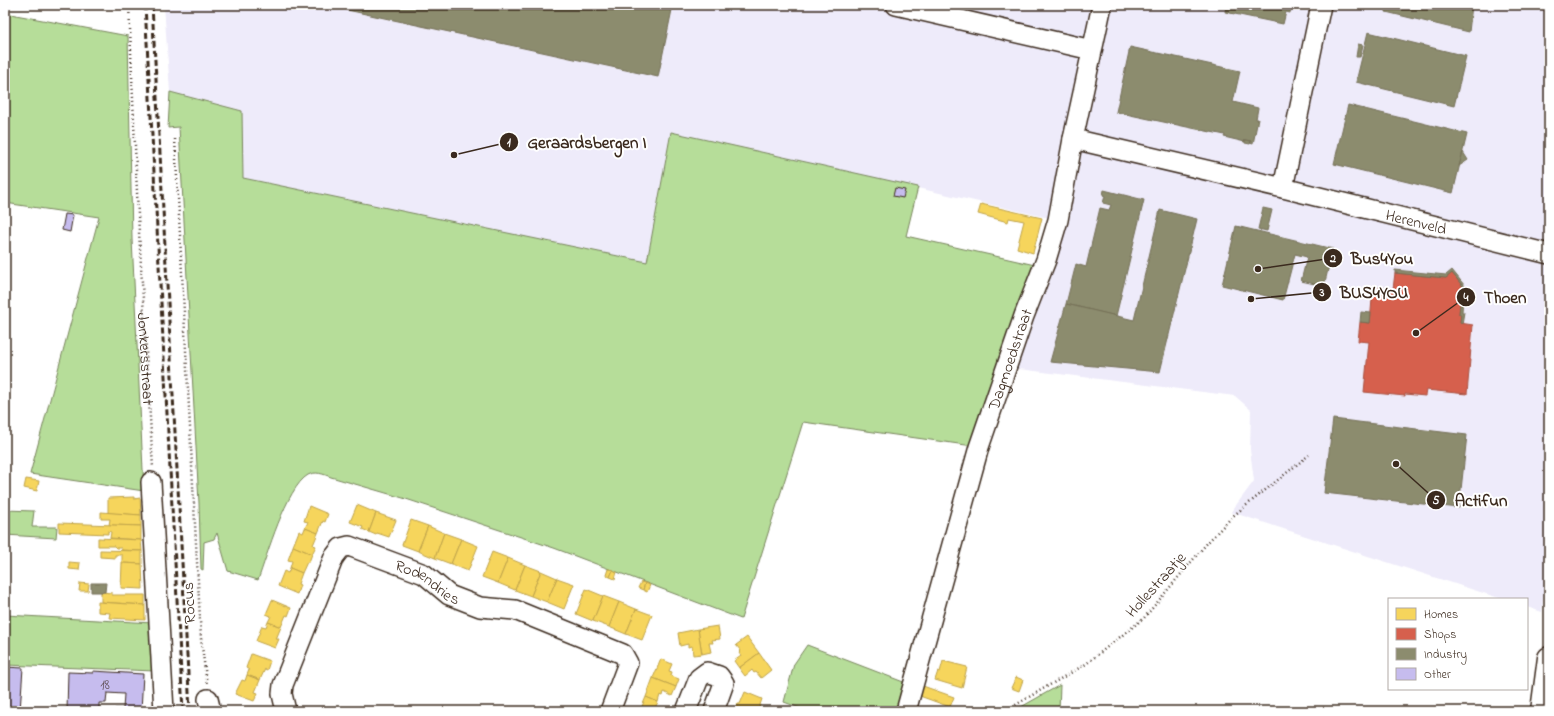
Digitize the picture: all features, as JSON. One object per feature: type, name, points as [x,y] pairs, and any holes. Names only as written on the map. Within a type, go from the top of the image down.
[{"type":"main road","points":[[1542,711],[1549,658]]},
{"type":"street","points":[[896,5],[1092,50]]},
{"type":"street","name":"Dagmoedstraat","points":[[906,711],[979,447],[1024,316],[1046,260],[1058,220],[1073,139],[1102,5]]},
{"type":"street","points":[[1283,188],[1321,5]]},
{"type":"street","name":"Herenveld","points":[[1073,139],[1283,188],[1549,254]]},
{"type":"street","points":[[151,482],[164,711]]},
{"type":"street","name":"Rodendries","points":[[286,711],[282,694],[283,684],[334,557],[341,548],[349,546],[424,574],[449,595],[480,607],[515,610],[623,654],[628,663],[610,711]]},
{"type":"street","points":[[686,711],[699,678],[707,672],[719,676],[724,683],[714,711]]},
{"type":"path","name":"Jonkersstraat","points":[[129,5],[138,215],[154,473],[151,482]]},
{"type":"path","name":"Rocus","points":[[175,138],[201,639],[210,705]]},
{"type":"path","name":"Hollestraatje","points":[[1005,711],[1086,664],[1144,618],[1208,542],[1233,516],[1309,455]]},
{"type":"shaded area","points":[[164,5],[1093,5],[1049,218],[671,132],[647,262],[243,178],[242,111],[170,92]]},
{"type":"shaded area","points":[[1108,5],[1546,5],[1549,37],[1549,533],[1542,612],[1528,607],[1528,598],[1499,598],[1231,512],[1254,481],[1250,450],[1251,410],[1235,396],[1010,368]]},
{"type":"green space","points":[[5,13],[128,36],[132,239],[144,491],[30,474],[99,217],[5,203]]},
{"type":"green space","points":[[170,92],[242,111],[243,178],[647,262],[671,132],[918,187],[906,236],[1035,265],[973,446],[803,422],[741,619],[554,548],[403,498],[317,473],[308,475],[300,482],[292,494],[278,523],[258,580],[228,571],[217,533],[214,539],[204,542],[203,570],[201,569],[199,503],[179,127],[168,128]]},
{"type":"green space","points":[[5,510],[34,511],[32,527],[57,527],[56,538],[5,535]]},
{"type":"green space","points":[[5,615],[153,623],[155,671],[5,665]]},
{"type":"green space","points":[[807,645],[906,683],[899,711],[808,711],[784,702],[794,664]]},
{"type":"green space","points":[[1060,685],[1059,711],[1014,711]]},
{"type":"building: Homes","points":[[981,204],[1042,218],[1033,253],[1017,248],[1024,221],[1009,218],[1008,222],[978,214]]},
{"type":"building: Homes","points":[[26,479],[39,481],[37,491],[24,488]]},
{"type":"building: Homes","points":[[134,497],[134,499],[140,498],[141,515],[108,513],[108,498]]},
{"type":"building: Homes","points":[[357,505],[376,513],[369,532],[362,529],[363,527],[350,522]]},
{"type":"building: Homes","points":[[309,506],[328,514],[318,533],[305,528],[308,522],[304,521]]},
{"type":"building: Homes","points":[[101,512],[141,515],[141,526],[109,525],[110,519],[101,519]]},
{"type":"building: Homes","points":[[376,513],[396,520],[389,537],[377,533],[376,535],[369,532]]},
{"type":"building: Homes","points":[[411,520],[428,526],[418,551],[402,545]]},
{"type":"building: Homes","points":[[59,523],[141,526],[141,540],[110,538],[111,532],[108,531],[108,534],[59,532]]},
{"type":"building: Homes","points":[[428,526],[444,533],[435,558],[418,551]]},
{"type":"building: Homes","points":[[305,528],[318,533],[313,545],[316,546],[312,554],[293,546],[299,531],[303,533]]},
{"type":"building: Homes","points":[[444,533],[461,539],[451,564],[435,558]]},
{"type":"building: Homes","points":[[98,538],[141,540],[142,551],[122,550],[121,548],[116,548],[114,546],[98,546]]},
{"type":"building: Homes","points":[[461,539],[478,546],[468,571],[451,564]]},
{"type":"building: Homes","points":[[293,546],[312,554],[302,573],[290,568],[292,561],[288,560]]},
{"type":"building: Homes","points":[[100,550],[142,551],[142,564],[122,563],[122,555],[115,555],[115,558],[100,557]]},
{"type":"building: Homes","points":[[492,552],[508,558],[498,583],[482,577]]},
{"type":"building: Homes","points":[[508,558],[525,565],[515,590],[498,583]]},
{"type":"building: Homes","points":[[69,562],[80,563],[79,570],[69,569]]},
{"type":"building: Homes","points":[[122,563],[142,564],[143,589],[121,588]]},
{"type":"building: Homes","points":[[525,565],[541,571],[531,596],[515,590]]},
{"type":"building: Homes","points":[[290,568],[302,573],[298,584],[300,585],[297,594],[278,586],[284,571],[288,573]]},
{"type":"building: Homes","points":[[608,569],[613,570],[610,577],[606,575]]},
{"type":"building: Homes","points":[[613,570],[617,572],[615,579],[610,577]]},
{"type":"building: Homes","points":[[541,571],[557,578],[547,602],[531,596]]},
{"type":"building: Homes","points":[[557,578],[574,584],[564,609],[547,602]]},
{"type":"building: Homes","points":[[641,582],[645,583],[643,590],[638,588]]},
{"type":"building: Homes","points":[[80,583],[89,584],[88,591],[79,591]]},
{"type":"building: Homes","points":[[645,583],[650,585],[647,592],[643,590]]},
{"type":"building: Homes","points":[[586,589],[603,596],[593,621],[576,614]]},
{"type":"building: Homes","points":[[101,592],[112,593],[112,595],[145,595],[145,605],[101,602]]},
{"type":"building: Homes","points":[[603,596],[619,602],[609,627],[593,621]]},
{"type":"building: Homes","points":[[272,600],[291,608],[281,627],[268,622],[271,616],[266,614]]},
{"type":"building: Homes","points":[[98,602],[145,605],[145,620],[109,618],[110,613],[98,612]]},
{"type":"building: Homes","points":[[619,602],[636,609],[626,634],[609,627]]},
{"type":"building: Homes","points":[[636,609],[652,615],[642,640],[626,634]]},
{"type":"building: Homes","points":[[268,622],[281,627],[276,639],[279,639],[275,648],[256,641],[262,626],[266,627]]},
{"type":"building: Homes","points":[[718,626],[720,639],[712,640],[713,643],[709,643],[711,652],[702,654],[698,629]]},
{"type":"building: Homes","points":[[698,629],[702,654],[693,655],[692,646],[688,647],[688,644],[680,646],[678,633]]},
{"type":"building: Homes","points":[[747,637],[759,653],[739,668],[734,661],[741,656],[739,653],[741,651],[736,645]]},
{"type":"building: Homes","points":[[759,653],[771,670],[761,678],[752,670],[745,676],[739,668]]},
{"type":"building: Homes","points":[[251,654],[270,661],[267,670],[265,669],[260,680],[247,675],[249,670],[246,668]]},
{"type":"building: Homes","points":[[661,659],[672,664],[669,671],[672,672],[671,676],[679,679],[676,687],[653,678]]},
{"type":"building: Homes","points":[[943,661],[967,667],[962,688],[935,680],[938,671],[940,672]]},
{"type":"building: Homes","points":[[247,675],[260,680],[255,692],[258,693],[254,701],[235,694],[242,680],[245,681]]},
{"type":"building: Homes","points":[[1016,677],[1023,680],[1019,691],[1011,688]]},
{"type":"building: Homes","points":[[653,678],[676,687],[672,696],[664,692],[663,696],[660,695],[658,702],[646,697]]},
{"type":"building: Homes","points":[[920,685],[954,697],[950,707],[917,695]]},
{"type":"building: Homes","points":[[745,692],[762,699],[758,711],[735,711]]},
{"type":"building: Homes","points":[[646,697],[658,702],[655,708],[657,711],[640,711]]},
{"type":"building: Homes","points":[[977,706],[988,710],[988,711],[974,711]]},
{"type":"building: Shops","points":[[1395,273],[1446,278],[1452,273],[1466,290],[1461,295],[1459,314],[1461,314],[1460,323],[1473,325],[1467,394],[1426,390],[1425,396],[1405,394],[1405,396],[1364,392],[1369,342],[1358,341],[1360,322],[1370,323],[1373,287],[1393,289]]},
{"type":"building: Industry","points":[[324,5],[673,5],[658,77]]},
{"type":"building: Industry","points":[[1226,5],[1291,5],[1290,13],[1286,12],[1283,24],[1225,12]]},
{"type":"building: Industry","points":[[1387,5],[1472,5],[1469,32],[1386,12]]},
{"type":"building: Industry","points":[[1368,32],[1466,56],[1454,106],[1356,82]]},
{"type":"building: Industry","points":[[1358,44],[1363,45],[1360,57],[1356,57]]},
{"type":"building: Industry","points":[[1130,47],[1240,71],[1233,102],[1258,108],[1256,119],[1258,119],[1253,144],[1250,143],[1251,141],[1245,140],[1245,142],[1224,137],[1225,135],[1116,112]]},
{"type":"building: Industry","points":[[1348,105],[1467,134],[1453,193],[1334,164]]},
{"type":"building: Industry","points":[[1245,140],[1251,141],[1250,144],[1245,143]]},
{"type":"building: Industry","points":[[1463,152],[1468,160],[1459,166]]},
{"type":"building: Industry","points":[[1104,190],[1144,200],[1116,316],[1066,304],[1076,264],[1086,267],[1100,208],[1109,210],[1111,205],[1103,203],[1105,196],[1103,195]]},
{"type":"building: Industry","points":[[1263,208],[1272,210],[1267,231],[1258,229]]},
{"type":"building: Industry","points":[[1160,210],[1197,219],[1160,372],[1050,362],[1066,304],[1134,320]]},
{"type":"building: Industry","points":[[1236,226],[1333,249],[1324,286],[1301,281],[1307,257],[1295,254],[1283,300],[1222,285]]},
{"type":"building: Industry","points":[[1395,270],[1446,275],[1452,270],[1469,291],[1463,296],[1462,312],[1464,312],[1462,324],[1460,323],[1461,314],[1459,314],[1461,295],[1466,290],[1452,273],[1446,278],[1395,273]]},
{"type":"building: Industry","points":[[1361,312],[1371,313],[1370,323],[1360,322]]},
{"type":"building: Industry","points":[[1333,419],[1467,435],[1459,508],[1324,493]]},
{"type":"building: Industry","points":[[91,583],[106,583],[105,592],[91,592]]},
{"type":"building: Other","points":[[895,188],[905,190],[903,198],[893,196]]},
{"type":"building: Other","points":[[65,214],[73,215],[70,232],[62,230]]},
{"type":"building: Other","points":[[5,667],[23,668],[20,711],[5,710]]},
{"type":"building: Other","points":[[93,671],[143,674],[141,711],[115,711],[115,709],[123,709],[124,694],[107,693],[106,703],[99,703],[99,711],[67,711],[68,672],[93,673]]},
{"type":"railway","points":[[145,5],[183,711]]},
{"type":"railway","points":[[152,5],[190,711]]},
{"type":"place","name":"Geraardsbergen I","points":[[454,155]]},
{"type":"place","name":"Bus4You","points":[[1258,269]]},
{"type":"place","name":"BUS4YOU","points":[[1251,299]]},
{"type":"place","name":"Thoen","points":[[1416,333]]},
{"type":"place","name":"Actifun","points":[[1396,464]]}]
